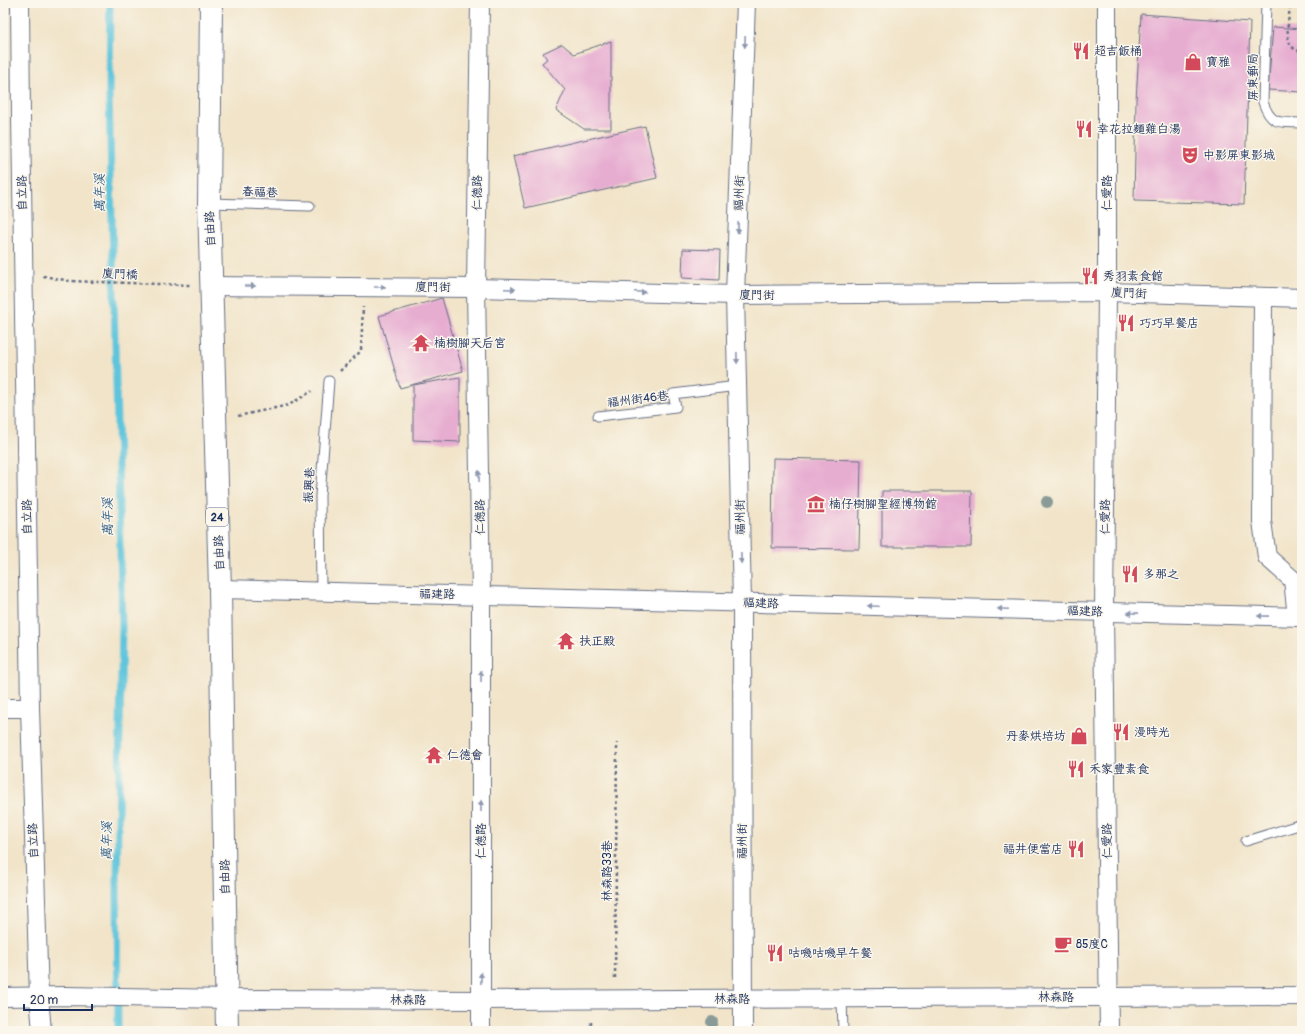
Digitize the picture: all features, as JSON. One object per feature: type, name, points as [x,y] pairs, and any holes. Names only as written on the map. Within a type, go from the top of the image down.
[{"type":"main road","name":"自由路","points":[[211,3],[209,203],[214,422],[220,588],[227,1031]]},
{"type":"street","name":"自立路","points":[[20,3],[20,97],[30,708],[39,996],[42,1031]]},
{"type":"street","name":"仁德路","points":[[480,3],[476,288],[481,595],[481,1031]]},
{"type":"street","name":"福州街","points":[[743,1031],[742,602],[735,295],[746,3]]},
{"type":"street","name":"仁愛路","points":[[1107,3],[1107,292],[1104,612],[1109,1031]]},
{"type":"street","name":"廈門街","points":[[211,286],[476,288],[735,295],[1107,292],[1302,298]]},
{"type":"street","points":[[1263,298],[1262,521],[1267,557],[1293,580],[1300,617]]},
{"type":"street","name":"福建路","points":[[220,588],[1300,617]]},
{"type":"street","points":[[3,708],[30,708]]},
{"type":"street","points":[[3,997],[39,996]]},
{"type":"street","name":"林森路","points":[[39,996],[226,999],[481,1000],[1302,996]]},
{"type":"lane","name":"屏東郵局","points":[[1266,3],[1263,102],[1265,109],[1271,119],[1279,122],[1302,123]]},
{"type":"lane","name":"春福巷","points":[[209,203],[310,206]]},
{"type":"lane","name":"振興巷","points":[[321,591],[320,496],[329,381]]},
{"type":"lane","name":"福州街46巷","points":[[598,416],[676,408],[672,394],[737,386]]},
{"type":"lane","points":[[1246,841],[1302,824]]},
{"type":"lane","points":[[842,998],[843,1031]]},
{"type":"path","points":[[1290,6],[1289,42],[1292,48],[1297,51],[1302,51]]},
{"type":"path","name":"廈門橋","points":[[23,272],[70,281],[169,284]]},
{"type":"path","points":[[214,422],[289,405],[329,381],[361,351],[364,287]]},
{"type":"path","name":"林森路33巷","points":[[615,999],[617,743]]},
{"type":"path","points":[[591,1022],[591,1031]]},
{"type":"building","points":[[1141,14],[1250,22],[1244,204],[1134,201],[1136,101]]},
{"type":"building","points":[[1273,27],[1302,29],[1302,92],[1268,90]]},
{"type":"building","points":[[611,41],[611,129],[584,129],[556,110],[565,90],[542,63],[547,59],[543,53],[562,44],[574,54]]},
{"type":"building","points":[[645,126],[657,178],[525,208],[513,156]]},
{"type":"building","points":[[683,249],[720,250],[719,280],[682,278]]},
{"type":"building","name":"楠樹腳天后宮","points":[[442,298],[463,371],[400,388],[379,316]]},
{"type":"building","points":[[460,377],[460,442],[413,440],[413,385]]},
{"type":"building","name":"楠仔樹腳聖經博物館","points":[[773,458],[861,460],[859,549],[772,548]]},
{"type":"building","points":[[882,491],[972,491],[971,547],[882,547]]},
{"type":"waterway","name":"萬年溪","points":[[110,3],[109,96],[122,627],[117,880],[118,1031]]},
{"type":"place","name":"超吉飯桶","points":[[1081,51]]},
{"type":"place","name":"寶雅","points":[[1193,62]]},
{"type":"place","name":"幸花拉麵雞白湯","points":[[1084,129]]},
{"type":"place","name":"中影屏東影城","points":[[1190,155]]},
{"type":"place","name":"秀羽素食館","points":[[1090,276]]},
{"type":"place","name":"巧巧早餐店","points":[[1126,323]]},
{"type":"place","name":"楠樹腳天后宮","points":[[421,343]]},
{"type":"place","name":"楠仔樹腳聖經博物館","points":[[816,504]]},
{"type":"place","name":"多那之","points":[[1130,574]]},
{"type":"place","name":"扶正殿","points":[[566,641]]},
{"type":"place","name":"漫時光","points":[[1121,732]]},
{"type":"place","name":"丹麥烘培坊","points":[[1079,736]]},
{"type":"place","name":"仁德會","points":[[434,755]]},
{"type":"place","name":"禾家豐素食","points":[[1076,769]]},
{"type":"place","name":"福井便當店","points":[[1076,849]]},
{"type":"place","name":"85度C","points":[[1063,944]]},
{"type":"place","name":"咕嘰咕嘰早午餐","points":[[775,953]]}]
